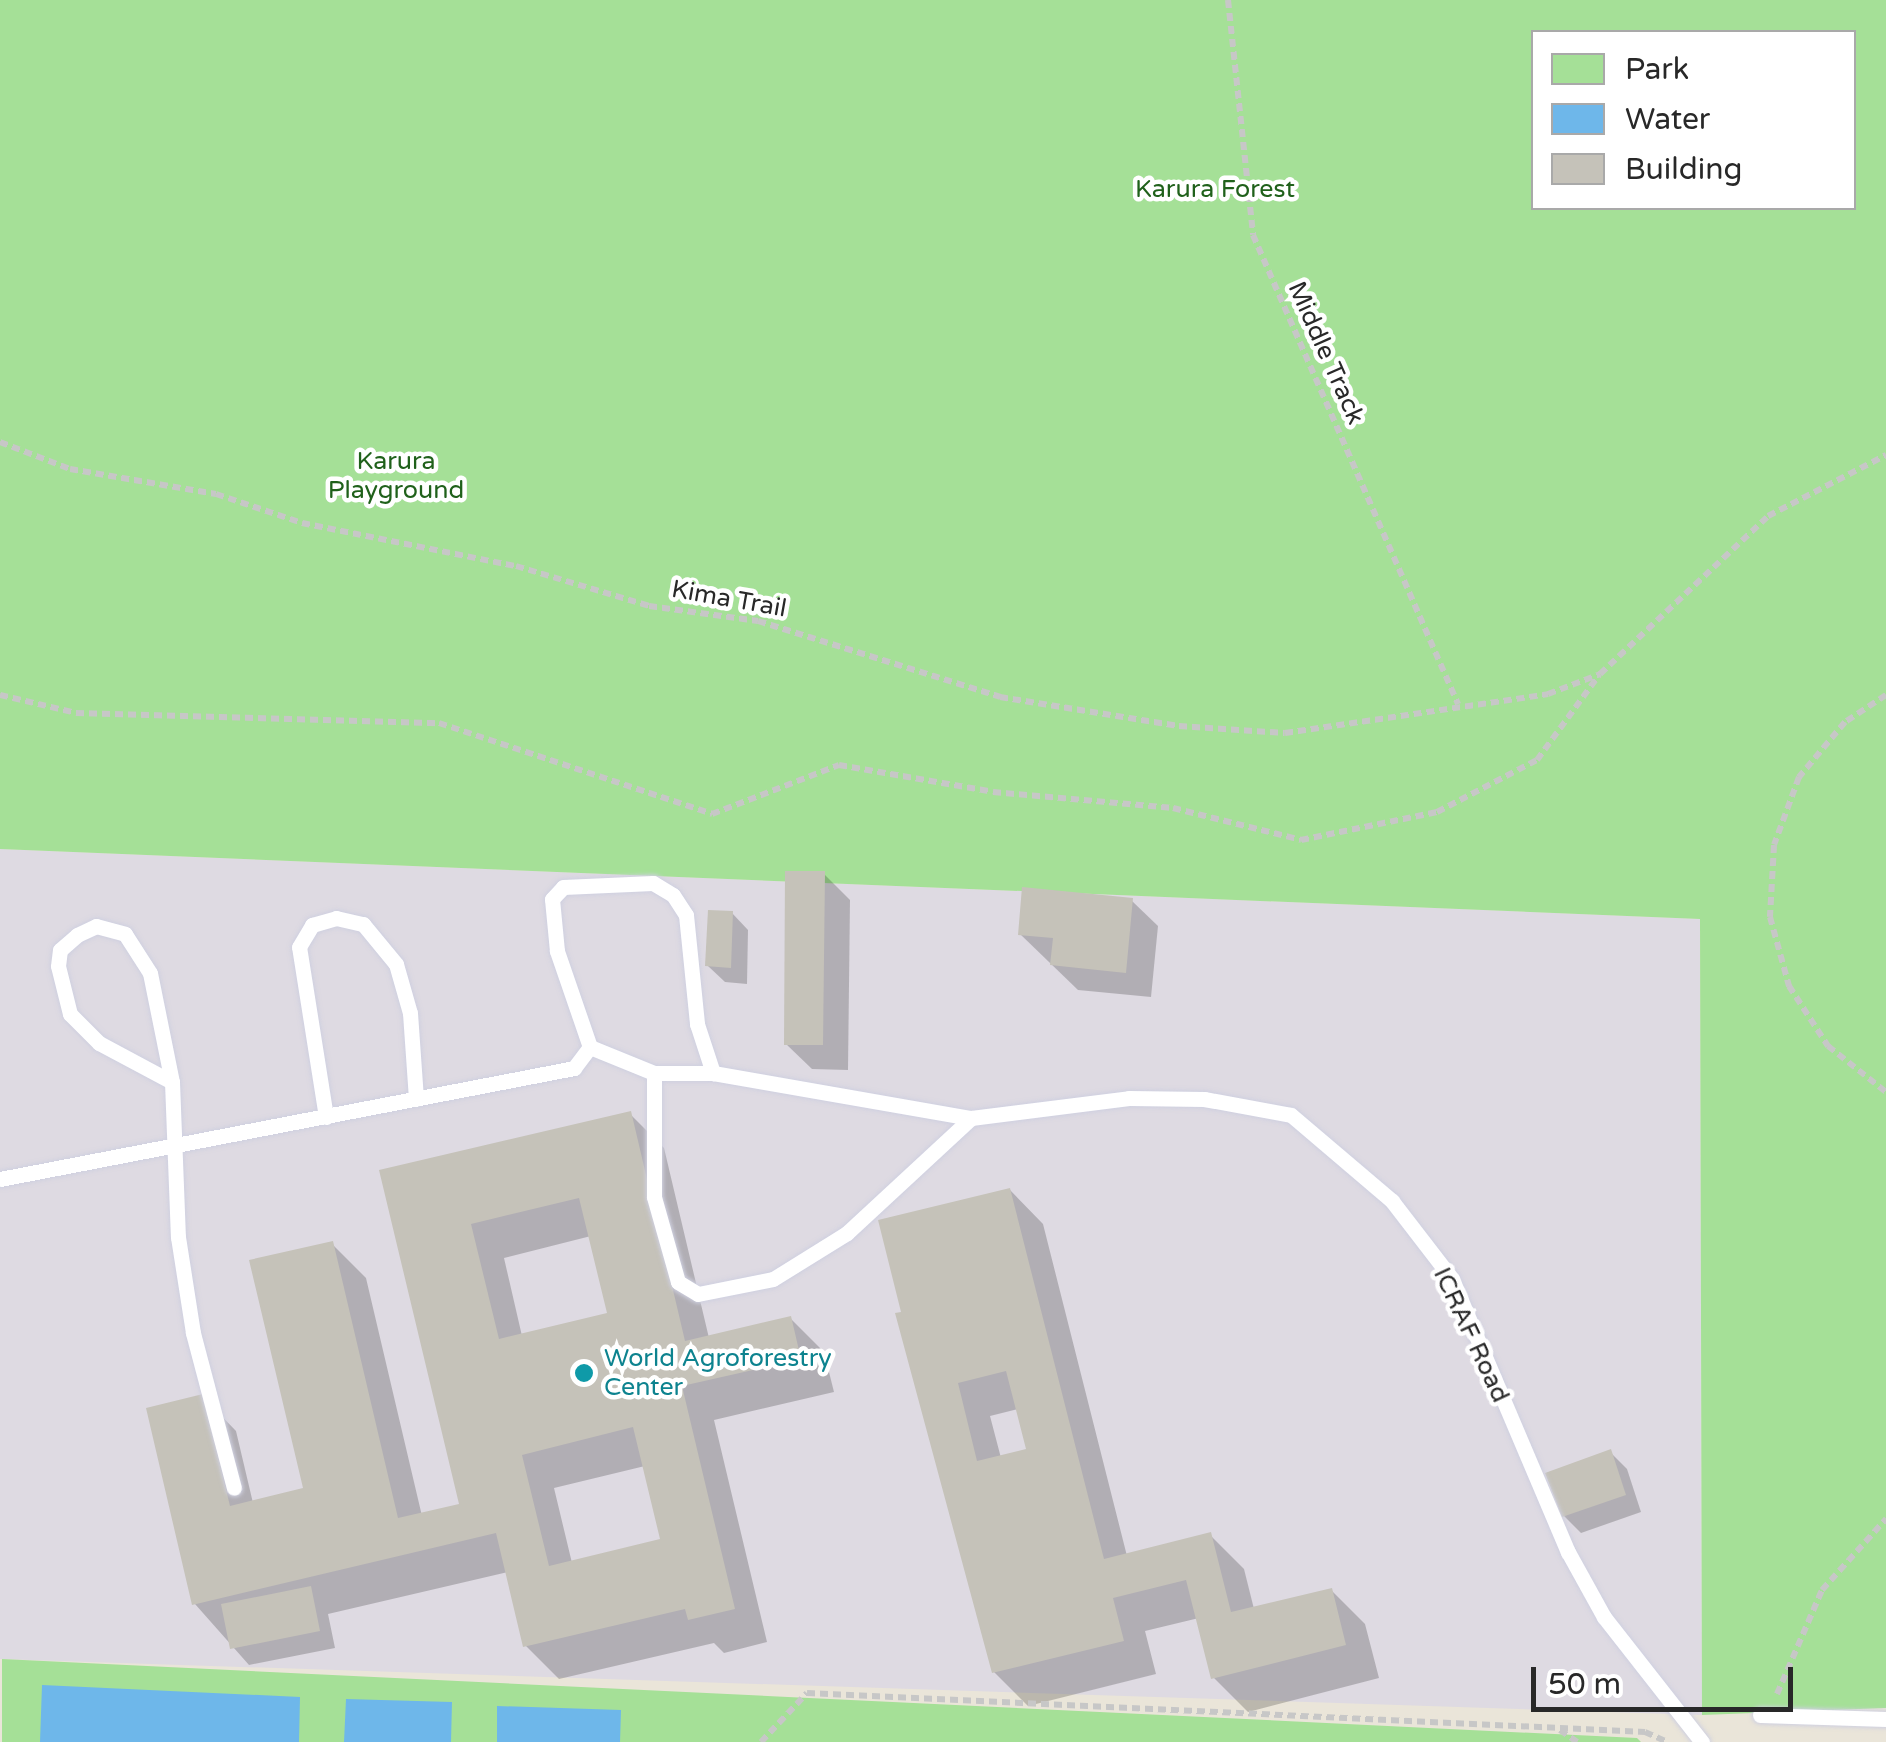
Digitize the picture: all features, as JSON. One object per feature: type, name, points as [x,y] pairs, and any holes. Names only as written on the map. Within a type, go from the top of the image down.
[{"type":"lane","points":[[713,1073],[698,1024],[686,915],[672,895],[653,883],[563,887],[552,900],[557,951],[590,1047],[654,1073],[654,1197],[678,1282],[698,1294],[773,1279],[847,1232],[972,1118]]},
{"type":"lane","points":[[326,1117],[299,948],[312,925],[336,918],[363,924],[396,964],[410,1013],[416,1099]]},
{"type":"lane","points":[[172,1082],[90,1037],[70,1014],[60,996],[58,966],[60,950],[77,935],[111,927],[135,942],[150,973],[172,1082],[171,1144],[193,1333],[234,1488]]},
{"type":"lane","points":[[0,1179],[574,1068],[590,1047]]},
{"type":"lane","name":"ICRAF Road","points":[[654,1073],[713,1073],[972,1118],[1052,1112],[1129,1098],[1204,1098],[1291,1114],[1366,1176],[1452,1279],[1568,1552],[1604,1617],[1702,1742]]},
{"type":"lane","points":[[1760,1714],[1886,1719]]},
{"type":"path","name":"Middle Track","points":[[1228,0],[1253,235],[1458,704]]},
{"type":"path","name":"Kima Trail","points":[[0,442],[70,470],[216,494],[302,523],[516,566],[650,606],[758,621],[879,654],[1000,697],[1179,726],[1285,733],[1458,704],[1548,694],[1600,674]]},
{"type":"path","points":[[0,695],[76,713],[439,723],[712,814],[839,765],[993,792],[1173,808],[1300,840],[1437,812],[1537,760],[1600,674],[1768,516],[1886,455]]},
{"type":"path","points":[[1886,695],[1844,722],[1800,778],[1774,845],[1770,917],[1789,986],[1828,1046],[1886,1092]]},
{"type":"path","points":[[1760,1714],[1781,1688],[1822,1590],[1886,1520]]},
{"type":"path","points":[[761,1742],[806,1693],[1645,1732],[1667,1742]]},
{"type":"path","points":[[1560,1730],[1578,1742]]},
{"type":"shaded area","points":[[0,849],[1700,919],[1702,1715],[0,1659]]},
{"type":"green space","name":"Karura Playground","points":[[0,0],[1886,0],[1886,1708],[1702,1715],[1700,919],[0,849]]},
{"type":"green space","points":[[2,1659],[1637,1738],[1641,1742],[2,1742]]},
{"type":"water","points":[[42,1685],[300,1697],[299,1742],[40,1742]]},
{"type":"water","points":[[346,1699],[452,1702],[451,1742],[344,1742]]},
{"type":"water","points":[[497,1706],[621,1710],[620,1742],[497,1742]]},
{"type":"building","points":[[785,871],[825,871],[823,1045],[784,1045]]},
{"type":"building","points":[[1022,887],[1133,898],[1126,973],[1050,965],[1053,938],[1018,935]]},
{"type":"building","points":[[708,910],[733,911],[731,968],[705,966]]},
{"type":"building","name":"World Agroforestry Center","points":[[631,1111],[685,1341],[791,1316],[801,1359],[682,1386],[735,1609],[688,1620],[685,1609],[523,1647],[496,1533],[192,1605],[146,1408],[203,1394],[230,1506],[303,1488],[249,1260],[333,1241],[398,1518],[459,1504],[379,1170]],"holes":[[[579,1198],[607,1313],[499,1339],[471,1224]],[[633,1427],[660,1539],[549,1566],[522,1455]]]},
{"type":"building","points":[[1010,1188],[1104,1559],[1211,1532],[1231,1612],[1332,1588],[1346,1645],[1211,1679],[1186,1580],[1113,1598],[1124,1641],[992,1673],[895,1313],[901,1312],[878,1220]],"holes":[[[1006,1371],[1026,1449],[977,1461],[958,1383]]]},
{"type":"building","points":[[1611,1449],[1626,1495],[1562,1517],[1545,1473]]},
{"type":"building","points":[[311,1586],[320,1631],[230,1649],[221,1604]]},
{"type":"place","name":"World Agroforestry Center","points":[[584,1373]]},
{"type":"park label","name":"Karura Forest","points":[[1215,189]]}]
